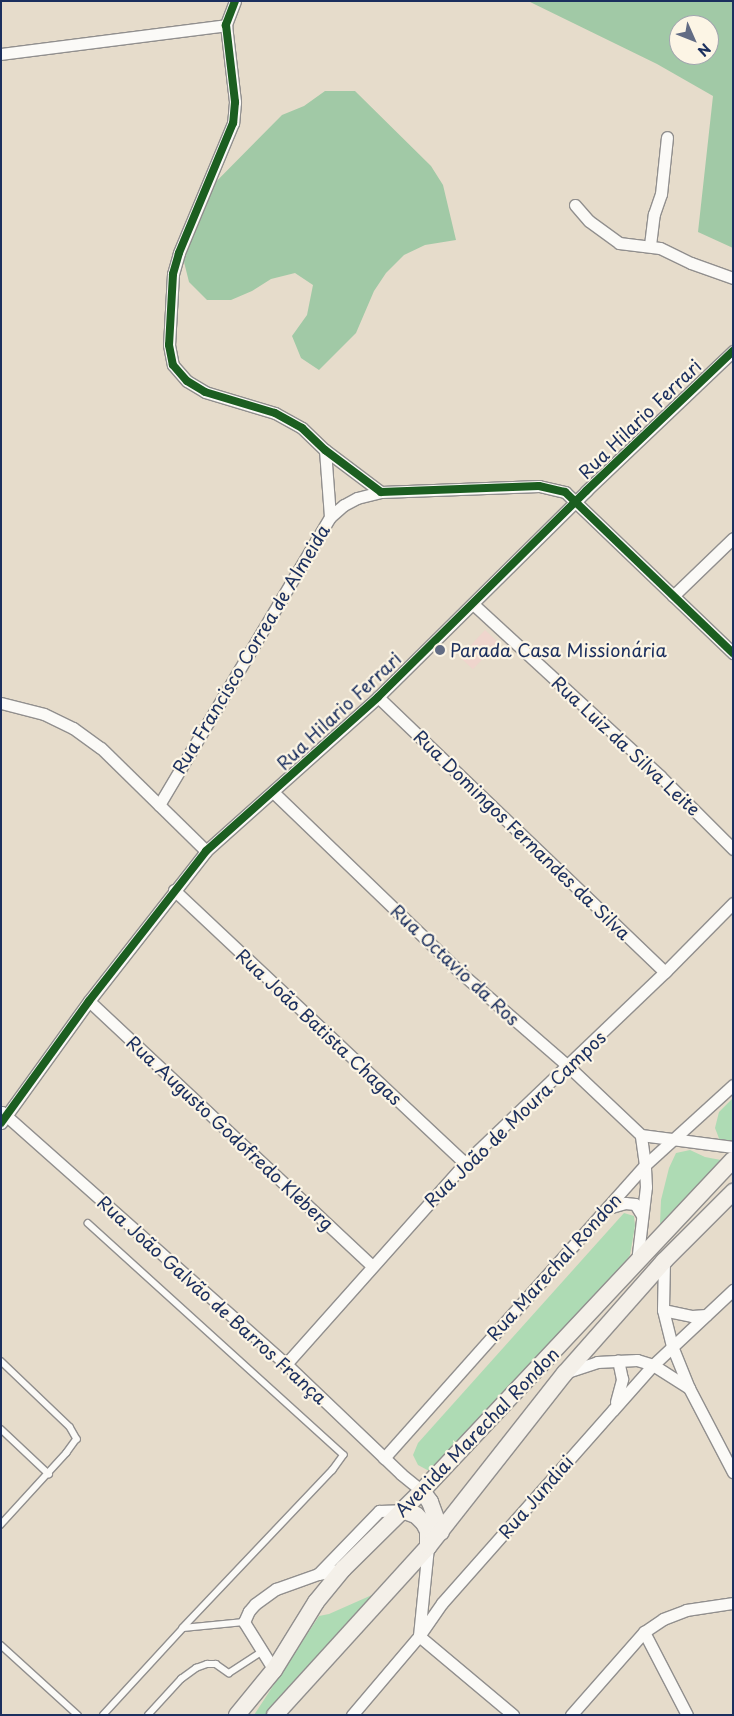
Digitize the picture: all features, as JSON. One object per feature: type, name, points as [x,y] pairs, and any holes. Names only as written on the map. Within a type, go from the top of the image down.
[{"type":"main road","name":"Avenida Marechal Rondon","points":[[237,1715],[274,1670],[316,1602],[343,1570],[422,1491],[733,1160]]},
{"type":"main road","name":"Avenida Marechal Rondon","points":[[275,1715],[428,1548],[566,1373],[664,1261],[733,1192]]},
{"type":"main road","points":[[422,1491],[430,1502],[441,1532]]},
{"type":"main road","points":[[402,1510],[416,1515],[424,1523],[428,1531],[428,1548]]},
{"type":"street","points":[[236,1],[226,25],[235,102],[233,123],[173,274],[169,346],[174,364],[187,381],[205,392],[275,413],[302,428],[325,450],[381,492]]},
{"type":"street","points":[[1,54],[226,25]]},
{"type":"street","points":[[650,245],[654,214],[661,194],[667,137]]},
{"type":"street","points":[[574,205],[589,221],[619,243],[628,246],[650,245],[691,263],[733,278]]},
{"type":"street","name":"Rua Hilario Ferrari","points":[[3,1117],[89,1001],[206,851],[378,697],[576,501],[733,351]]},
{"type":"street","points":[[325,450],[330,517]]},
{"type":"street","name":"Rua Francisco Correa de Almeida","points":[[158,805],[330,517],[344,505],[357,498],[381,492],[539,486],[565,492],[733,653]]},
{"type":"street","points":[[673,596],[733,538]]},
{"type":"street","name":"Rua Luiz da Silva Leite","points":[[472,604],[660,776],[733,849]]},
{"type":"street","name":"Rua Domingos Fernandes da Silva","points":[[378,697],[666,972]]},
{"type":"street","points":[[1,703],[44,714],[73,728],[101,748],[206,851]]},
{"type":"street","name":"Rua Octavio da Ros","points":[[273,792],[462,974],[568,1066],[641,1135]]},
{"type":"street","name":"Rua João Batista Chagas","points":[[174,890],[465,1163]]},
{"type":"street","name":"Rua João de Moura Campos","points":[[286,1364],[372,1265],[465,1163],[666,972],[733,903]]},
{"type":"street","name":"Rua Augusto Godofredo Kleberg","points":[[89,1001],[372,1265]]},
{"type":"street","name":"Rua Marechal Rondon","points":[[384,1458],[646,1165],[733,1085]]},
{"type":"street","name":"Rua João Galvão de Barros França","points":[[3,1117],[286,1364],[384,1458],[422,1491]]},
{"type":"street","points":[[637,1264],[646,1187],[646,1165],[641,1135],[733,1147]]},
{"type":"street","points":[[606,1208],[625,1203],[635,1204],[642,1215]]},
{"type":"street","points":[[664,1261],[663,1310],[672,1346],[689,1388],[733,1472]]},
{"type":"street","name":"Rua Jundiai","points":[[352,1715],[419,1636],[442,1603],[653,1365],[733,1290]]},
{"type":"street","points":[[663,1310],[692,1316],[706,1315]]},
{"type":"street","points":[[613,1410],[622,1388],[618,1360]]},
{"type":"street","points":[[566,1373],[597,1362],[637,1360],[653,1365],[689,1388]]},
{"type":"street","points":[[318,1574],[379,1510],[402,1510]]},
{"type":"street","points":[[428,1548],[419,1636],[513,1715]]},
{"type":"street","points":[[274,1670],[244,1622],[249,1611],[265,1596],[276,1589],[318,1574],[343,1570]]},
{"type":"street","points":[[572,1715],[644,1632],[663,1619],[686,1610],[733,1603]]},
{"type":"street","points":[[644,1632],[687,1715]]},
{"type":"lane","points":[[88,1222],[344,1455],[333,1470],[103,1715]]},
{"type":"lane","points":[[1,1361],[75,1433],[77,1439],[49,1474],[1,1525]]},
{"type":"lane","points":[[1,1429],[49,1474]]},
{"type":"lane","points":[[183,1628],[244,1622]]},
{"type":"lane","points":[[1,1645],[78,1715]]},
{"type":"lane","points":[[148,1715],[180,1679],[196,1668],[207,1664],[216,1664],[229,1673],[262,1652]]},
{"type":"shaded area","points":[[485,630],[498,642],[473,669],[460,657]]},
{"type":"green space","points":[[528,1],[733,1],[733,248],[698,232],[713,96],[657,64]]},
{"type":"green space","points":[[325,91],[355,91],[431,166],[443,185],[456,240],[425,245],[404,255],[386,273],[374,291],[356,333],[319,370],[301,358],[292,336],[307,315],[313,285],[295,273],[271,279],[252,291],[231,300],[207,300],[189,282],[183,258],[186,231],[192,206],[282,115],[304,106]]},
{"type":"green space","points":[[733,1098],[733,1143],[720,1141],[715,1128],[719,1112]]},
{"type":"green space","points":[[690,1150],[705,1157],[721,1160],[660,1224],[661,1200],[669,1168],[676,1153]]},
{"type":"green space","points":[[624,1213],[634,1216],[635,1226],[630,1255],[620,1270],[431,1472],[418,1465],[413,1455],[418,1443]]},
{"type":"green space","points":[[381,1591],[265,1715],[254,1715],[319,1616],[329,1614]]},
{"type":"cycle path","points":[[235,1],[226,25],[235,102],[233,123],[179,253],[173,274],[169,345],[173,365],[187,381],[205,392],[275,413],[302,428],[325,450],[381,492],[539,486],[565,492],[733,653]]},
{"type":"cycle path","points":[[1,1123],[89,1001],[206,851],[378,697],[586,491],[733,351]]},
{"type":"place","name":"Parada Casa Missionária","points":[[440,650]]}]
